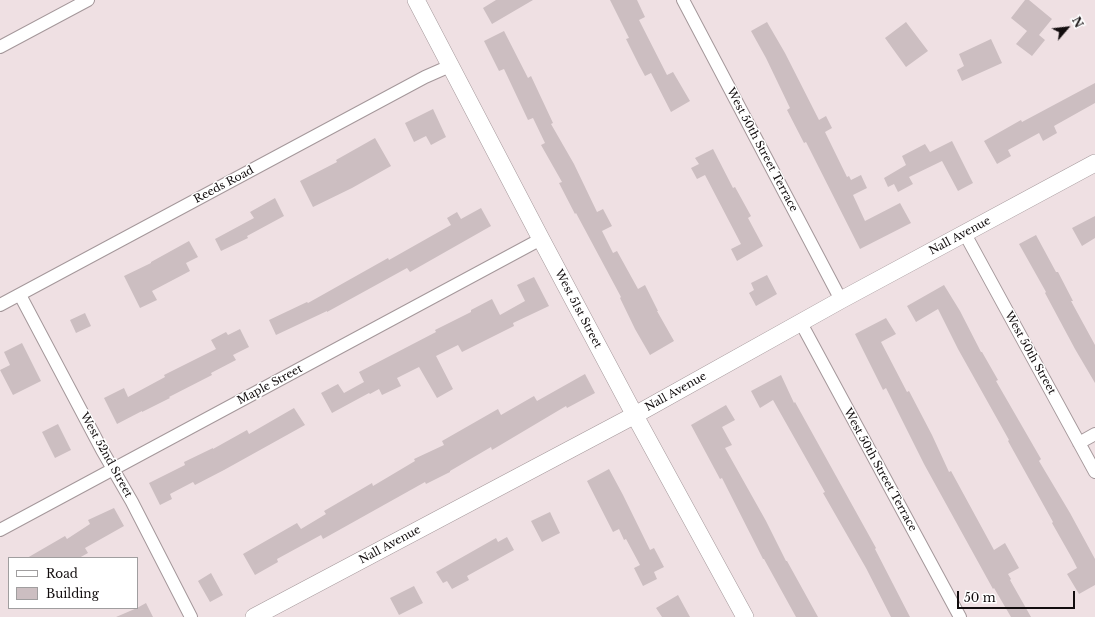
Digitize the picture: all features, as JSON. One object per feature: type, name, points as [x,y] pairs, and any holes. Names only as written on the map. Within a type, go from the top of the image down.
[{"type":"street","points":[[0,47],[88,0]]},
{"type":"street","name":"West 51st Street","points":[[416,0],[541,240],[741,616]]},
{"type":"street","name":"West 50th Street Terrace","points":[[684,0],[840,300]]},
{"type":"street","name":"Reeds Road","points":[[0,305],[418,80],[450,66]]},
{"type":"street","name":"Nall Avenue","points":[[254,617],[634,415],[840,300],[1095,163]]},
{"type":"street","name":"West 50th Street","points":[[965,234],[1095,472]]},
{"type":"street","name":"Maple Street","points":[[0,530],[541,240]]},
{"type":"street","name":"West 52nd Street","points":[[20,294],[191,617]]},
{"type":"street","name":"West 50th Street Terrace","points":[[801,323],[960,617]]},
{"type":"street","points":[[1079,443],[1095,434]]},
{"type":"building","points":[[496,0],[533,0],[492,24],[483,8]]},
{"type":"building","points":[[610,0],[637,0],[645,17],[639,20],[667,75],[673,72],[690,101],[671,112],[651,73],[645,76],[639,65],[626,39],[629,38]]},
{"type":"building","points":[[1025,0],[1029,0],[1052,19],[1039,35],[1045,40],[1032,56],[1016,44],[1027,31],[1011,18]]},
{"type":"building","points":[[767,22],[785,53],[819,120],[826,116],[832,128],[825,132],[847,177],[849,176],[851,180],[861,175],[867,188],[853,195],[865,221],[900,203],[911,223],[860,249],[806,142],[804,143],[787,110],[790,108],[751,31]]},
{"type":"building","points":[[906,22],[928,51],[906,67],[885,38]]},
{"type":"building","points":[[504,31],[528,78],[531,76],[553,123],[551,124],[574,164],[597,212],[603,209],[612,226],[602,231],[613,253],[617,251],[638,289],[645,285],[657,311],[674,341],[650,355],[635,329],[620,298],[621,297],[559,183],[562,182],[541,145],[545,143],[533,118],[528,120],[504,69],[499,71],[484,41]]},
{"type":"building","points":[[991,39],[1002,63],[962,81],[957,70],[964,66],[959,54]]},
{"type":"building","points":[[1095,83],[1095,103],[1054,126],[1057,133],[1043,141],[1039,133],[1008,150],[1011,156],[997,164],[984,141],[1021,120],[1022,122]]},
{"type":"building","points":[[433,109],[446,137],[431,145],[426,136],[414,142],[405,123]]},
{"type":"building","points":[[375,138],[391,166],[352,188],[313,207],[300,181],[337,162],[336,160]]},
{"type":"building","points":[[952,141],[973,183],[958,191],[942,161],[909,177],[913,184],[898,192],[894,184],[888,187],[884,178],[906,165],[902,156],[925,144],[930,152]]},
{"type":"building","points":[[713,149],[733,188],[735,187],[751,216],[748,218],[763,246],[737,261],[731,249],[741,244],[705,175],[697,179],[691,168],[699,164],[695,158]]},
{"type":"building","points":[[275,198],[284,216],[247,236],[248,238],[221,251],[215,239],[254,218],[250,212]]},
{"type":"building","points":[[481,208],[491,226],[410,272],[407,268],[327,312],[276,335],[269,320],[307,302],[308,303],[451,225],[447,218],[457,212],[461,219]]},
{"type":"building","points":[[1095,216],[1095,238],[1082,246],[1072,228]]},
{"type":"building","points":[[1036,235],[1056,272],[1058,272],[1073,301],[1071,301],[1095,345],[1095,383],[1075,349],[1045,293],[1046,292],[1019,244]]},
{"type":"building","points":[[189,241],[198,257],[186,263],[190,271],[152,291],[157,300],[140,308],[124,276],[151,263]]},
{"type":"building","points":[[767,275],[777,294],[756,306],[749,293],[754,290],[751,283]]},
{"type":"building","points":[[534,277],[549,306],[513,323],[514,326],[462,352],[458,345],[436,356],[453,389],[437,398],[419,367],[397,378],[401,386],[382,395],[379,389],[332,413],[321,393],[338,384],[344,393],[364,382],[359,372],[436,332],[435,330],[471,312],[471,310],[492,299],[500,315],[525,301],[517,285]]},
{"type":"building","points":[[944,285],[998,380],[996,381],[1041,459],[1039,461],[1095,559],[1095,585],[1079,594],[1067,574],[1077,568],[1008,441],[1009,440],[958,349],[938,309],[916,322],[907,306]]},
{"type":"building","points":[[85,313],[91,326],[76,333],[70,320]]},
{"type":"building","points":[[886,318],[896,334],[881,342],[907,392],[909,391],[949,472],[951,471],[994,550],[1005,543],[1019,568],[1008,574],[1031,617],[1011,617],[994,588],[993,589],[924,464],[886,388],[883,390],[855,334]]},
{"type":"building","points":[[240,329],[249,347],[233,355],[236,360],[211,373],[212,375],[169,397],[170,398],[117,424],[104,398],[124,388],[128,397],[165,377],[164,375],[216,349],[211,340],[226,332],[228,335]]},
{"type":"building","points":[[22,343],[41,381],[13,395],[0,370],[10,365],[4,352]]},
{"type":"building","points":[[585,374],[595,393],[567,408],[566,406],[492,450],[491,447],[450,472],[426,484],[425,482],[323,539],[321,535],[277,559],[278,562],[255,575],[243,554],[297,523],[301,529],[326,514],[324,511],[372,483],[373,486],[415,461],[414,459],[444,445],[442,441],[498,409],[501,415],[534,396],[537,401]]},
{"type":"building","points":[[781,375],[794,403],[795,402],[876,548],[875,549],[910,617],[891,617],[866,568],[823,493],[825,492],[773,400],[760,408],[751,391]]},
{"type":"building","points":[[726,405],[735,420],[722,427],[732,445],[725,448],[818,617],[796,617],[763,559],[722,478],[720,479],[691,425]]},
{"type":"building","points":[[294,408],[305,425],[195,485],[193,482],[170,494],[172,499],[160,505],[149,483],[185,465],[184,462],[213,449],[247,430],[249,434]]},
{"type":"building","points":[[58,424],[71,450],[55,458],[42,432]]},
{"type":"building","points":[[609,469],[650,550],[654,548],[664,567],[654,572],[657,579],[643,586],[634,568],[640,565],[626,539],[624,540],[619,529],[613,532],[587,481]]},
{"type":"building","points":[[114,508],[124,526],[85,548],[88,553],[81,557],[29,557],[65,536],[67,539],[90,524],[88,520]]},
{"type":"building","points":[[550,512],[560,533],[542,542],[531,521]]},
{"type":"building","points":[[507,537],[514,550],[467,576],[469,580],[452,589],[447,581],[443,583],[436,572],[496,538],[498,542]]},
{"type":"building","points":[[211,573],[223,595],[210,602],[198,581]]},
{"type":"building","points":[[414,586],[423,603],[399,615],[390,598]]},
{"type":"building","points":[[678,595],[690,617],[662,617],[656,608]]},
{"type":"building","points":[[146,603],[153,617],[116,617],[138,609],[138,607]]}]
